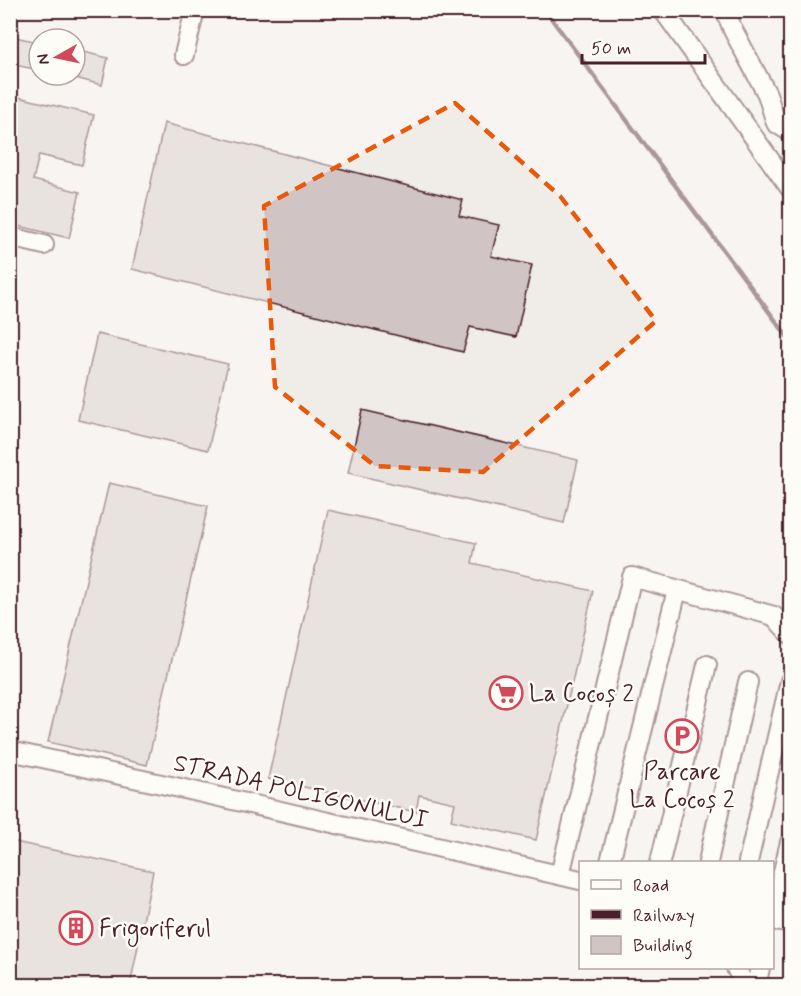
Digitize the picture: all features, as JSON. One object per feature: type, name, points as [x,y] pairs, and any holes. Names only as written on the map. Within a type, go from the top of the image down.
[{"type":"street","points":[[184,55],[195,10]]},
{"type":"street","points":[[663,10],[790,188]]},
{"type":"street","points":[[725,10],[732,30],[767,94],[776,123],[790,132]]},
{"type":"street","points":[[10,237],[44,245]]},
{"type":"street","points":[[560,875],[632,578],[774,616],[790,634]]},
{"type":"street","points":[[610,861],[677,590]]},
{"type":"street","points":[[660,861],[707,665]]},
{"type":"street","points":[[748,861],[790,681]]},
{"type":"street","points":[[708,861],[748,682]]},
{"type":"street","name":"STRADA POLIGONULUI","points":[[10,751],[579,880]]},
{"type":"street","points":[[774,910],[790,842]]},
{"type":"street","points":[[774,920],[790,924]]},
{"type":"street","points":[[736,969],[745,986]]},
{"type":"street","points":[[756,986],[760,969]]},
{"type":"highlighted area","points":[[455,103],[560,196],[656,321],[483,472],[375,466],[275,387],[264,206]]},
{"type":"shaded area","points":[[10,11],[790,11],[790,985],[11,985]]},
{"type":"building","points":[[10,36],[27,40],[27,68],[10,64]]},
{"type":"building","points":[[87,53],[108,58],[102,85],[87,81]]},
{"type":"building","points":[[10,95],[94,115],[82,165],[39,155],[33,180],[80,192],[69,238],[10,224]]},
{"type":"building","points":[[164,123],[463,200],[459,216],[499,225],[491,256],[532,265],[516,337],[470,327],[463,352],[132,269]]},
{"type":"building","points":[[97,334],[228,364],[208,450],[78,420]]},
{"type":"building","points":[[362,410],[578,460],[564,523],[348,473]]},
{"type":"building","points":[[109,483],[208,506],[147,765],[48,742]]},
{"type":"building","points":[[328,510],[476,543],[472,563],[593,591],[536,840],[451,820],[455,803],[419,795],[416,812],[268,779]]},
{"type":"building","name":"Frigoriferul","points":[[10,841],[153,871],[130,986],[10,986]]},
{"type":"railway","points":[[545,10],[790,340]]},
{"type":"place","name":"La Cocoș 2","points":[[506,693]]},
{"type":"place","name":"Parcare La Cocoș 2","points":[[682,736]]},
{"type":"place","name":"Frigoriferul","points":[[76,928]]}]
